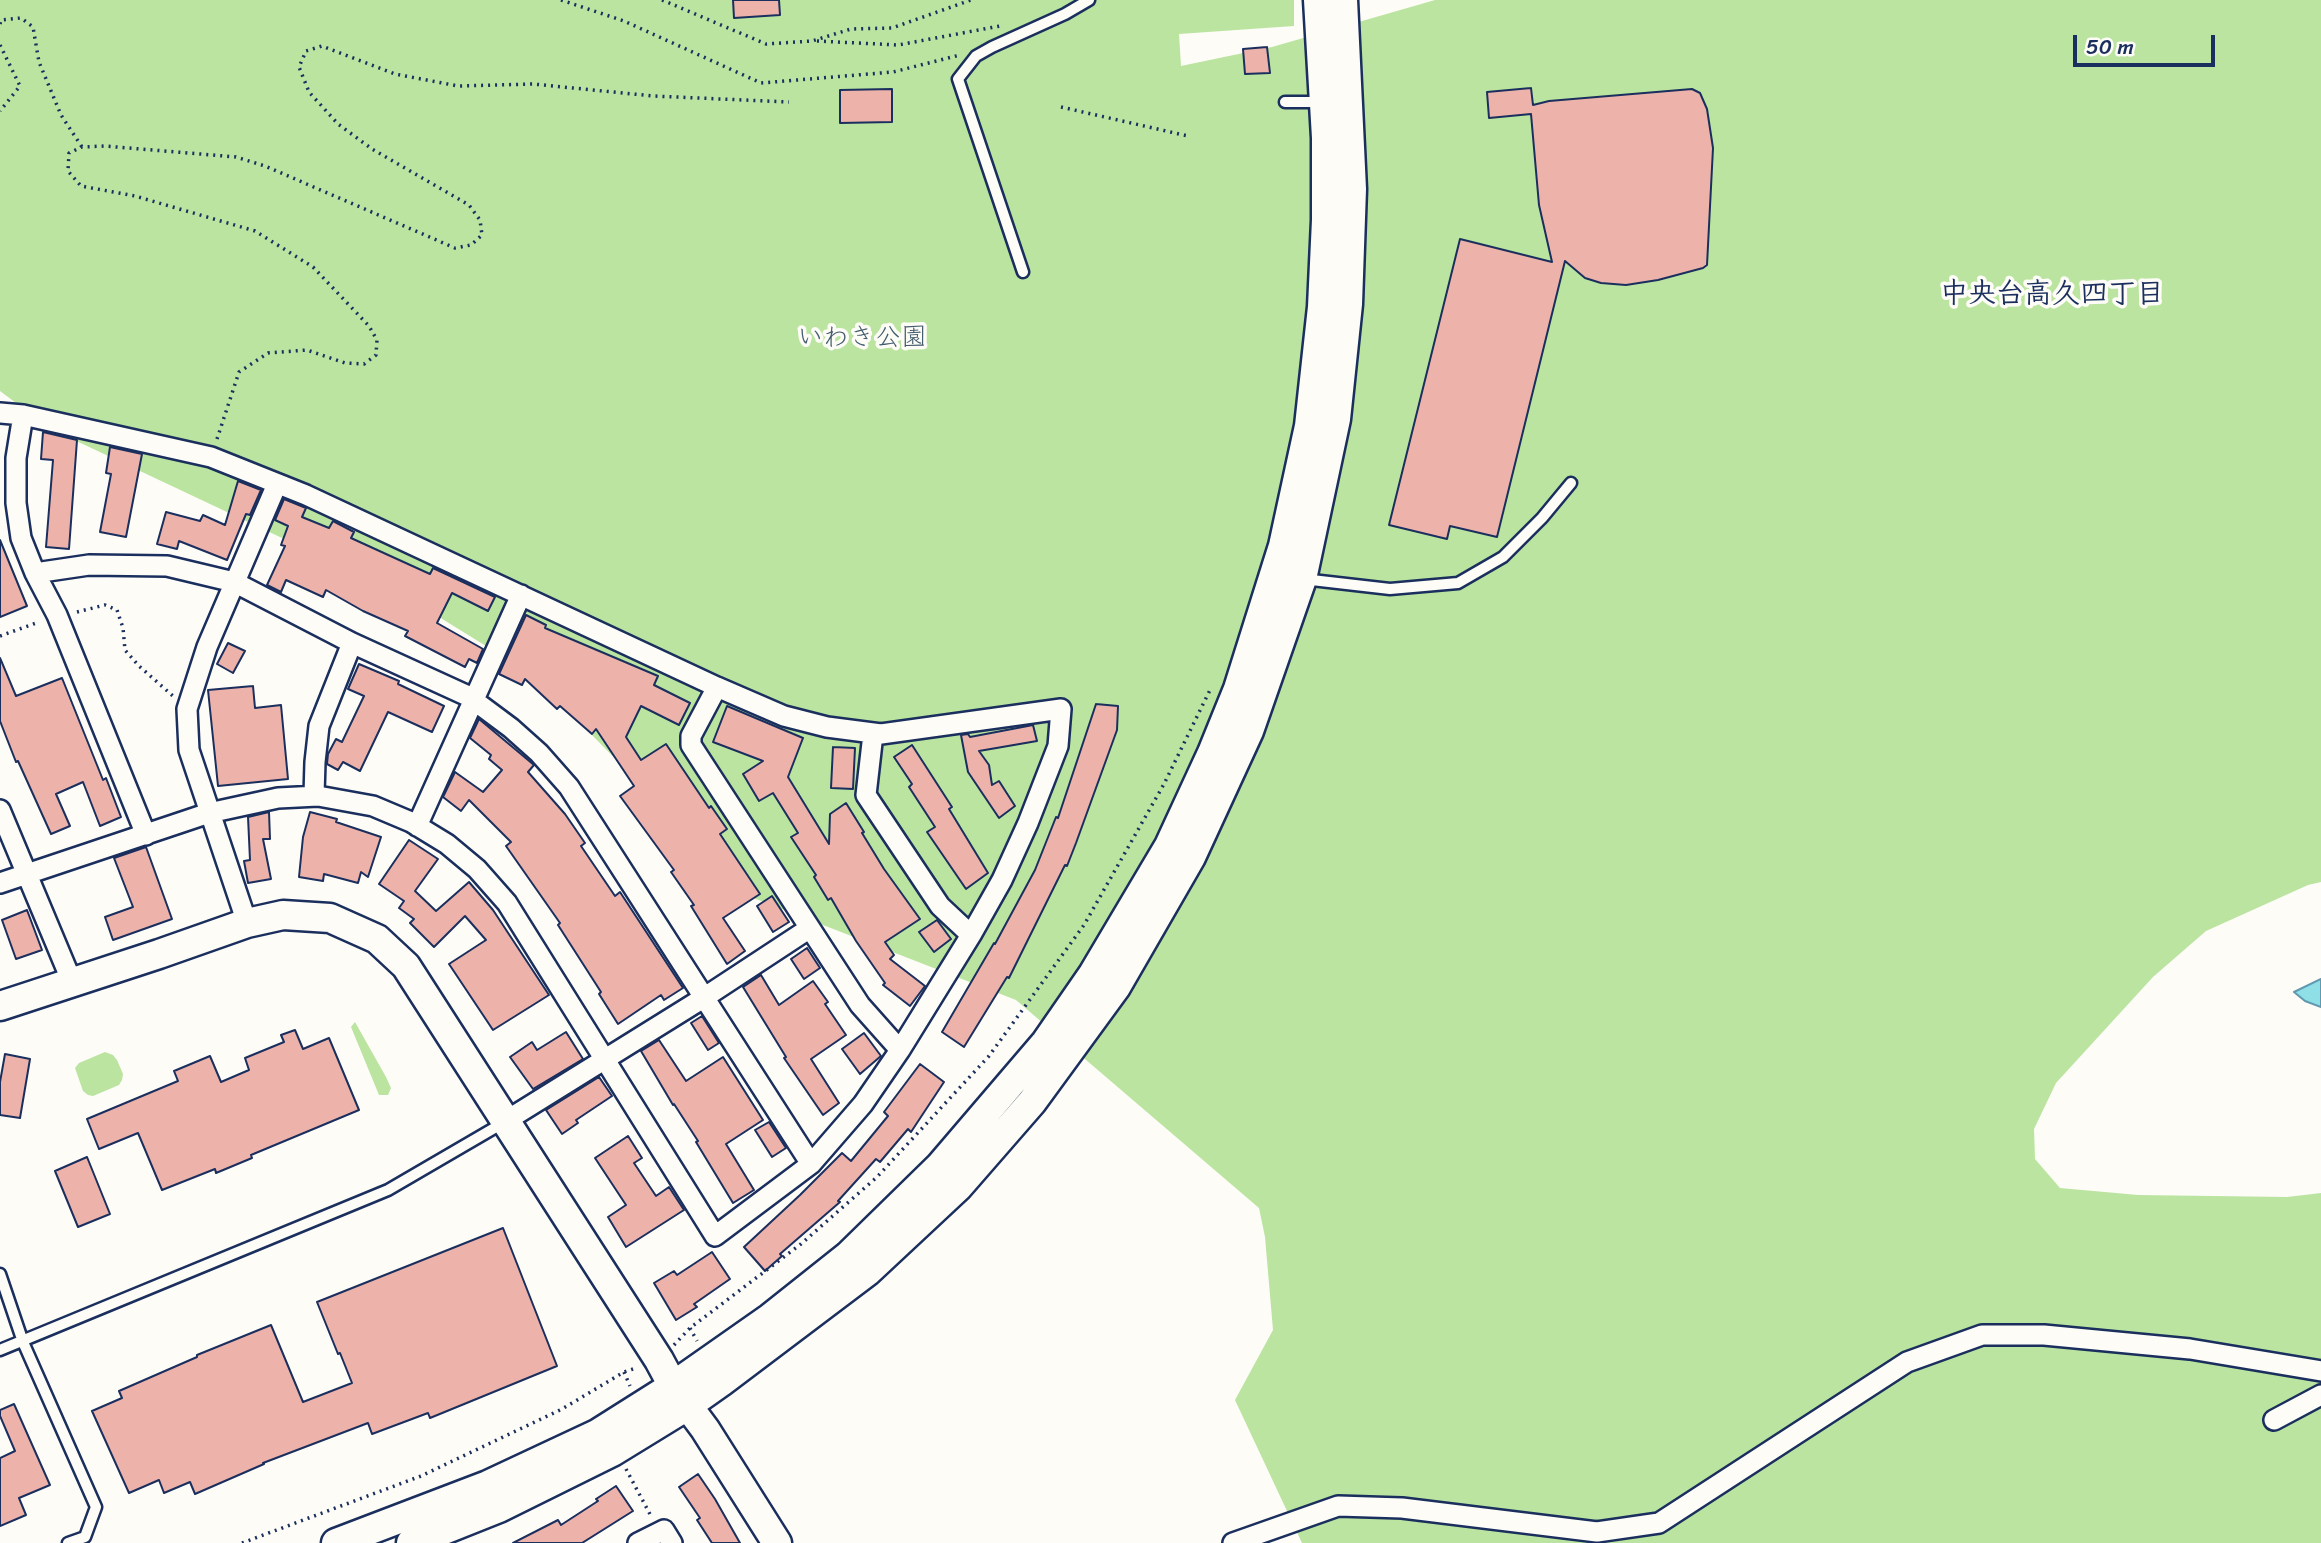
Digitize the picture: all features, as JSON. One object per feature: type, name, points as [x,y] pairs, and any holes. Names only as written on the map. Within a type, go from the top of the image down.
[{"type":"street","points":[[411,1543],[499,1508],[612,1452],[770,1318],[848,1256],[940,1166],[1046,1042],[1093,974],[1169,846],[1238,689],[1283,546],[1309,426],[1319,353],[1326,220],[1318,0]]},
{"type":"street","points":[[336,1543],[488,1485],[680,1396],[868,1271],[958,1187],[1032,1102],[1116,987],[1191,857],[1249,731],[1302,579],[1336,419],[1349,304],[1352,189],[1343,0]]},
{"type":"street","points":[[0,413],[23,415],[211,457],[277,484],[784,716],[827,727],[873,734],[1060,709],[1058,746],[1002,880],[900,1050],[863,1104],[811,1164],[715,1236],[508,903],[477,869],[447,844],[417,825],[373,806],[314,795],[278,798],[209,813],[0,883]]},
{"type":"street","points":[[23,415],[16,458],[16,503],[21,538],[35,573],[58,617],[146,835]]},
{"type":"street","points":[[247,923],[189,750],[187,709],[203,657],[277,484]]},
{"type":"street","points":[[35,573],[89,565],[167,566],[234,582],[352,643],[473,700],[540,753],[569,787],[811,1164]]},
{"type":"street","points":[[1275,573],[1302,579]]},
{"type":"street","points":[[417,825],[521,595]]},
{"type":"street","points":[[314,795],[319,726],[352,643]]},
{"type":"street","points":[[717,687],[691,736],[691,745],[860,1005],[900,1050]]},
{"type":"street","points":[[873,734],[866,795],[940,906],[971,935]]},
{"type":"street","points":[[0,810],[72,982]]},
{"type":"street","points":[[0,1006],[247,923],[283,915],[330,918],[377,939],[406,966],[777,1543]]},
{"type":"street","points":[[504,1122],[810,928]]},
{"type":"street","points":[[1233,1543],[1338,1506],[1402,1508],[1597,1532],[1659,1523],[1907,1362],[1982,1335],[2043,1335],[2190,1349],[2321,1371]]},
{"type":"street","points":[[2274,1420],[2321,1395]]},
{"type":"street","points":[[638,1543],[665,1538]]},
{"type":"lane","points":[[1023,272],[958,79],[976,56],[1089,0]]},
{"type":"lane","points":[[1285,102],[1323,102]]},
{"type":"lane","points":[[1302,579],[1390,589],[1458,583],[1503,556],[1542,518],[1571,483]]},
{"type":"lane","points":[[0,1350],[388,1190],[504,1122]]},
{"type":"lane","points":[[0,1274],[23,1342],[96,1507],[85,1537],[68,1543]]},
{"type":"path","points":[[561,0],[624,21],[761,83],[893,72],[992,47]]},
{"type":"path","points":[[662,0],[766,44],[811,41],[898,45],[1001,26],[1026,32]]},
{"type":"path","points":[[811,41],[851,29],[892,28],[971,0]]},
{"type":"path","points":[[0,24],[1,20],[21,18],[33,27],[39,62],[61,115],[82,147]]},
{"type":"path","points":[[0,45],[20,86],[0,111]]},
{"type":"path","points":[[211,457],[239,372],[268,353],[307,350],[345,363],[364,364],[376,355],[377,340],[369,326],[313,267],[255,231],[135,197],[81,186],[68,171],[69,153],[82,147],[105,146],[236,157],[265,166],[455,248],[471,245],[482,235],[480,220],[470,205],[372,149],[338,124],[310,92],[299,67],[306,51],[322,46],[395,74],[458,86],[533,84],[653,96],[789,102]]},
{"type":"path","points":[[1061,107],[1188,136]]},
{"type":"path","points":[[0,636],[105,605],[117,610],[123,628],[125,650],[187,709]]},
{"type":"path","points":[[612,1452],[622,1462],[665,1538]]},
{"type":"green space","name":"いわき公園","points":[[0,0],[1294,0],[1294,26],[1179,34],[1181,66],[1272,47],[1435,0],[2321,0],[2321,882],[2308,885],[2206,931],[2153,977],[2056,1083],[2034,1129],[2035,1159],[2060,1188],[2138,1195],[2287,1197],[2321,1193],[2321,1543],[1302,1543],[1235,1400],[1273,1330],[1265,1237],[1259,1208],[1016,1000],[751,897],[533,675],[405,596],[51,429],[0,391]]},
{"type":"green space","points":[[355,1022],[391,1088],[388,1095],[379,1095],[351,1027]]},
{"type":"green space","points":[[105,1052],[117,1060],[123,1074],[122,1080],[119,1085],[93,1096],[88,1095],[83,1091],[75,1068],[79,1063]]},
{"type":"water","points":[[2321,979],[2321,1007],[2305,1001],[2294,992]]},
{"type":"building","points":[[733,0],[779,0],[780,15],[734,18]]},
{"type":"building","points":[[1267,47],[1270,73],[1245,74],[1243,49]]},
{"type":"building","points":[[1531,88],[1533,105],[1549,101],[1692,89],[1700,93],[1707,109],[1713,148],[1707,265],[1658,280],[1626,285],[1601,283],[1585,278],[1565,261],[1497,537],[1450,526],[1447,539],[1389,525],[1460,239],[1552,262],[1539,205],[1531,114],[1489,118],[1487,92]]},
{"type":"building","points":[[892,89],[892,122],[840,123],[840,90]]},
{"type":"building","points":[[43,432],[77,440],[69,549],[46,547],[53,460],[41,459]]},
{"type":"building","points":[[110,447],[142,454],[126,537],[100,532],[111,474],[106,473]]},
{"type":"building","points":[[238,481],[261,490],[250,515],[246,514],[227,560],[179,541],[177,549],[157,544],[166,512],[200,521],[203,515],[225,525]]},
{"type":"building","points":[[284,499],[306,508],[302,517],[329,528],[333,521],[354,532],[351,538],[430,574],[433,568],[495,597],[488,611],[452,593],[437,623],[483,649],[477,663],[469,659],[465,667],[405,636],[408,631],[363,611],[326,590],[323,597],[286,580],[281,592],[267,585],[285,546],[281,545],[288,526],[275,520]]},
{"type":"building","points":[[0,540],[27,606],[0,617]]},
{"type":"building","points":[[526,615],[546,625],[545,628],[658,676],[654,685],[690,703],[679,725],[641,706],[626,737],[641,760],[666,744],[709,808],[711,806],[727,829],[720,834],[760,894],[723,918],[745,951],[727,964],[691,906],[694,905],[671,872],[674,870],[620,796],[634,786],[596,729],[592,734],[560,706],[557,709],[525,679],[522,685],[499,674]]},
{"type":"building","points":[[228,643],[245,651],[233,673],[217,664]]},
{"type":"building","points":[[0,658],[16,696],[62,678],[103,780],[106,778],[121,817],[100,826],[83,782],[56,794],[70,826],[51,834],[18,761],[16,762],[0,721]]},
{"type":"building","points":[[359,664],[399,681],[398,684],[444,706],[432,732],[388,712],[360,771],[343,762],[338,770],[327,764],[328,754],[336,739],[342,742],[364,696],[348,689]]},
{"type":"building","points":[[253,686],[255,708],[281,705],[288,779],[218,786],[208,690]]},
{"type":"building","points":[[1096,704],[1118,706],[1117,730],[1076,843],[1067,866],[1065,865],[1009,978],[1007,977],[964,1047],[942,1032],[995,944],[1035,870],[1056,817],[1058,818]]},
{"type":"building","points":[[727,706],[803,738],[788,777],[829,844],[830,814],[846,803],[884,869],[920,919],[885,942],[894,955],[890,959],[925,986],[910,1006],[883,985],[885,983],[831,898],[828,900],[814,877],[816,875],[791,837],[798,833],[773,793],[759,801],[743,774],[763,761],[713,742]]},
{"type":"building","points":[[479,719],[534,765],[528,772],[565,814],[585,843],[581,846],[615,896],[620,892],[683,988],[664,1000],[661,995],[618,1024],[558,925],[560,923],[506,846],[511,842],[469,800],[461,811],[443,797],[455,772],[483,792],[502,770],[489,759],[491,755],[470,738]]},
{"type":"building","points":[[1033,725],[1037,741],[979,751],[989,765],[992,785],[999,781],[1015,806],[999,818],[968,772],[961,735],[968,734],[970,737]]},
{"type":"building","points":[[912,745],[952,807],[949,809],[988,873],[966,889],[927,832],[935,827],[909,787],[912,784],[894,757]]},
{"type":"building","points":[[833,747],[855,748],[853,789],[831,788]]},
{"type":"building","points":[[269,812],[270,839],[263,839],[271,879],[248,883],[244,861],[250,860],[248,817]]},
{"type":"building","points":[[310,812],[337,819],[336,822],[381,837],[368,877],[361,872],[358,883],[324,874],[323,881],[299,877],[303,837]]},
{"type":"building","points":[[409,840],[438,859],[415,891],[436,911],[469,882],[493,910],[549,995],[493,1030],[449,964],[486,940],[465,916],[434,947],[410,923],[414,919],[399,908],[404,901],[379,884]]},
{"type":"building","points":[[146,847],[172,919],[113,940],[105,917],[133,907],[114,858]]},
{"type":"building","points":[[772,896],[789,922],[773,932],[757,906]]},
{"type":"building","points":[[27,910],[42,950],[16,959],[2,920]]},
{"type":"building","points":[[937,920],[951,939],[934,952],[919,932]]},
{"type":"building","points":[[807,948],[820,968],[804,979],[791,959]]},
{"type":"building","points":[[761,975],[779,1005],[813,981],[846,1035],[811,1059],[839,1103],[823,1115],[784,1058],[786,1057],[743,987]]},
{"type":"building","points":[[702,1016],[719,1043],[708,1050],[691,1023]]},
{"type":"building","points":[[295,1030],[303,1049],[329,1038],[359,1110],[251,1155],[252,1158],[216,1173],[215,1169],[162,1190],[138,1133],[99,1149],[87,1119],[178,1081],[174,1071],[210,1056],[221,1082],[249,1070],[245,1058],[284,1042],[281,1035]]},
{"type":"building","points":[[566,1032],[583,1059],[533,1089],[510,1057],[532,1042],[537,1050]]},
{"type":"building","points":[[864,1033],[881,1056],[860,1074],[842,1049]]},
{"type":"building","points":[[659,1040],[686,1081],[723,1057],[763,1120],[726,1144],[754,1190],[733,1203],[696,1142],[698,1141],[641,1051]]},
{"type":"building","points":[[5,1054],[30,1059],[20,1118],[0,1115],[0,1082]]},
{"type":"building","points":[[920,1064],[944,1082],[911,1132],[908,1129],[880,1162],[876,1159],[838,1201],[840,1202],[780,1254],[782,1256],[765,1271],[744,1247],[842,1153],[851,1161],[888,1116],[884,1112]]},
{"type":"building","points":[[599,1077],[612,1096],[576,1120],[578,1123],[562,1134],[546,1110]]},
{"type":"building","points":[[769,1122],[786,1148],[772,1157],[755,1130]]},
{"type":"building","points":[[628,1136],[642,1158],[634,1163],[656,1196],[669,1187],[684,1210],[626,1247],[608,1217],[626,1205],[595,1158]]},
{"type":"building","points":[[87,1157],[110,1214],[78,1227],[55,1171]]},
{"type":"building","points":[[503,1228],[557,1366],[430,1418],[428,1413],[372,1434],[368,1423],[263,1463],[195,1494],[190,1482],[164,1493],[159,1480],[129,1493],[92,1411],[122,1398],[119,1391],[271,1325],[303,1402],[352,1383],[317,1302]]},
{"type":"building","points":[[712,1252],[730,1279],[694,1304],[697,1307],[676,1320],[654,1283],[674,1271],[677,1275]]},
{"type":"building","points":[[14,1404],[50,1485],[19,1498],[26,1515],[0,1526],[0,1458],[15,1451],[0,1410]]},
{"type":"building","points":[[698,1474],[740,1543],[712,1543],[697,1520],[700,1518],[679,1487]]},
{"type":"building","points":[[616,1486],[633,1511],[582,1543],[513,1543],[558,1520],[561,1525]]},
{"type":"district","name":"中央台高久四丁目","points":[[2052,295]]}]
